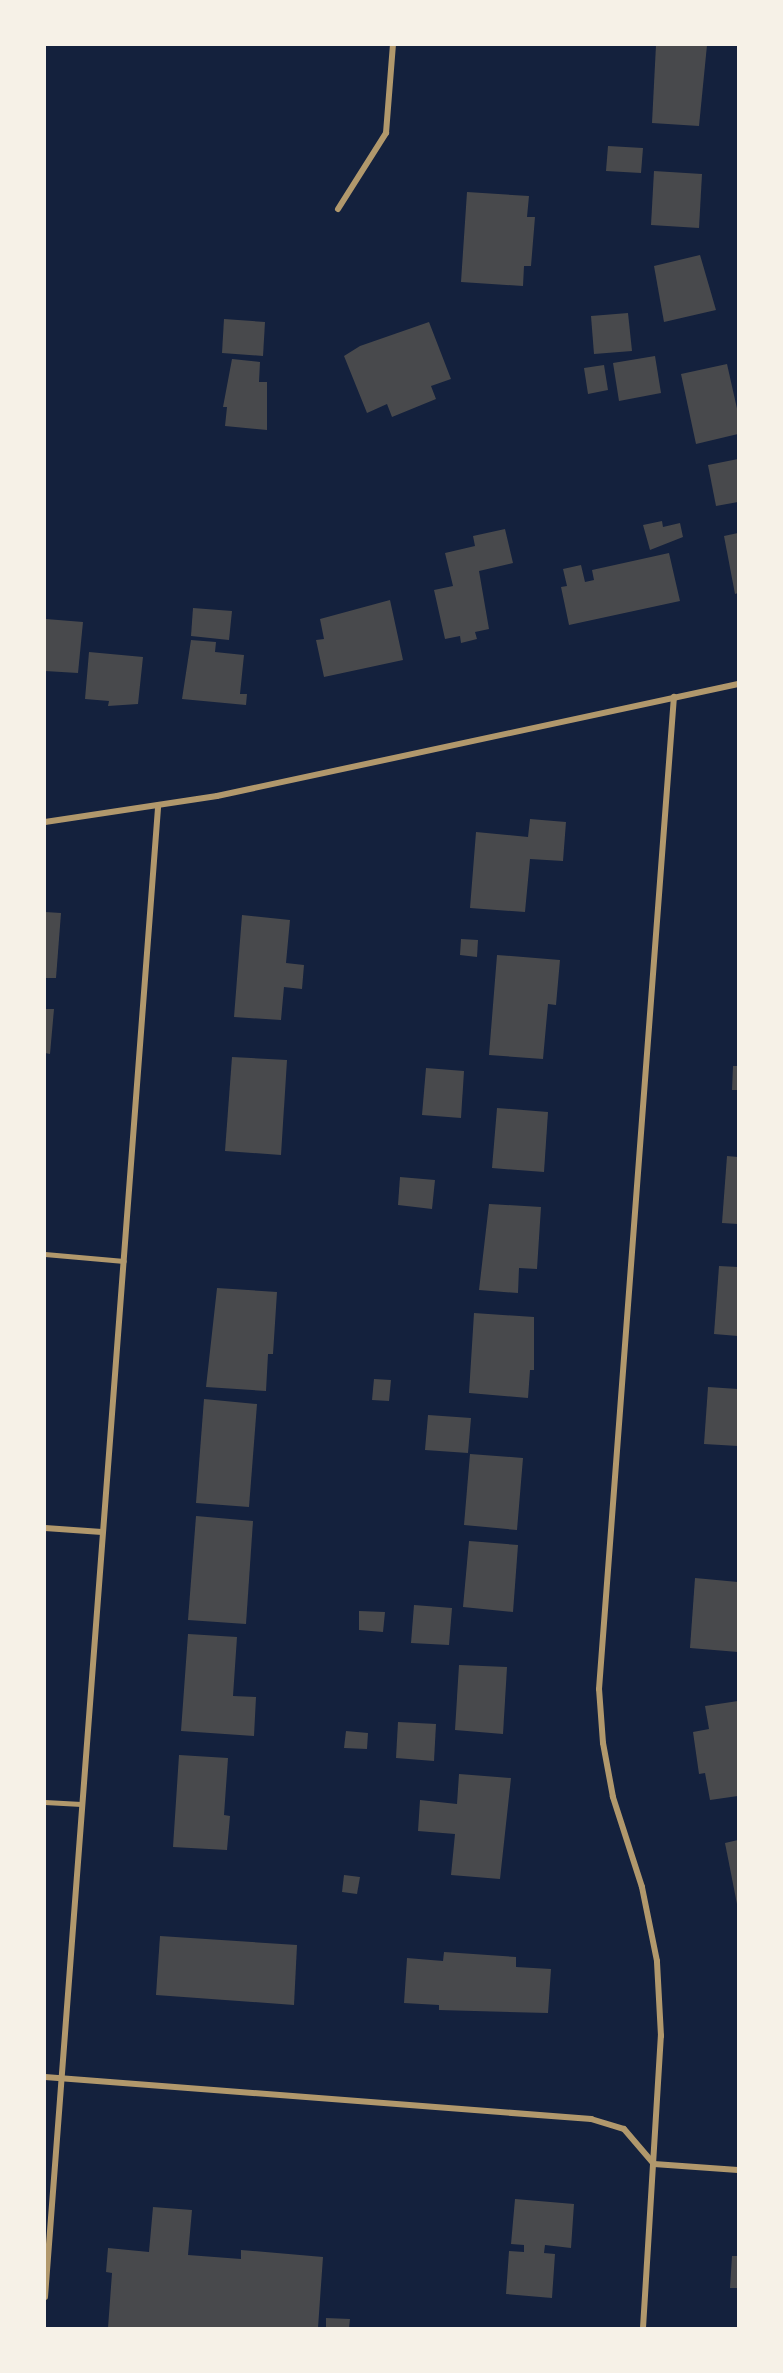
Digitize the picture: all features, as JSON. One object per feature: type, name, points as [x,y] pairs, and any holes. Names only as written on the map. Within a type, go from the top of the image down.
[{"type":"street","points":[[338,209],[386,133],[393,45]]},
{"type":"street","points":[[45,822],[158,807],[738,684]]},
{"type":"street","points":[[643,2328],[661,2036],[657,1960],[642,1887],[613,1797],[603,1743],[599,1689],[674,697]]},
{"type":"street","points":[[45,2297],[158,807]]},
{"type":"street","points":[[45,1528],[102,1532]]},
{"type":"street","points":[[45,2077],[591,2119],[624,2129],[654,2164],[738,2170]]},
{"type":"lane","points":[[45,1254],[124,1261]]},
{"type":"lane","points":[[45,1802],[81,1804]]},
{"type":"building","points":[[656,45],[707,45],[699,126],[652,123]]},
{"type":"building","points":[[608,146],[643,148],[641,173],[606,171]]},
{"type":"building","points":[[654,171],[702,174],[699,228],[651,225]]},
{"type":"building","points":[[467,192],[529,196],[527,217],[535,217],[531,266],[524,266],[523,286],[461,282]]},
{"type":"building","points":[[700,255],[716,310],[664,322],[654,266]]},
{"type":"building","points":[[628,313],[632,351],[594,354],[591,316]]},
{"type":"building","points":[[224,319],[265,322],[263,356],[222,353]]},
{"type":"building","points":[[429,322],[451,379],[431,386],[436,399],[392,417],[387,404],[367,413],[344,356],[360,346]]},
{"type":"building","points":[[655,356],[661,393],[619,401],[613,363]]},
{"type":"building","points":[[232,359],[260,362],[259,382],[267,382],[267,430],[225,426],[227,407],[223,407]]},
{"type":"building","points":[[727,364],[738,413],[738,434],[696,444],[681,374]]},
{"type":"building","points":[[604,365],[608,390],[588,394],[584,368]]},
{"type":"building","points":[[738,459],[738,502],[716,506],[708,465]]},
{"type":"building","points":[[662,521],[663,527],[680,523],[683,537],[650,550],[643,525]]},
{"type":"building","points":[[505,529],[513,563],[479,571],[489,629],[475,632],[477,639],[461,643],[460,636],[445,639],[434,590],[453,586],[445,553],[475,546],[473,536]]},
{"type":"building","points":[[738,533],[738,593],[735,594],[724,536]]},
{"type":"building","points":[[669,553],[680,601],[569,625],[561,587],[567,586],[563,569],[581,565],[585,582],[594,580],[592,570]]},
{"type":"building","points":[[390,600],[403,660],[324,677],[316,640],[324,639],[320,619]]},
{"type":"building","points":[[193,608],[232,611],[229,640],[191,636]]},
{"type":"building","points":[[46,619],[83,622],[78,673],[45,671]]},
{"type":"building","points":[[191,640],[216,642],[215,652],[244,655],[240,694],[247,694],[246,705],[182,699]]},
{"type":"building","points":[[89,652],[143,657],[138,704],[108,706],[109,701],[85,699]]},
{"type":"building","points":[[530,819],[566,822],[563,861],[530,859],[525,912],[470,908],[476,832],[528,837]]},
{"type":"building","points":[[45,912],[61,913],[56,978],[45,978]]},
{"type":"building","points":[[242,915],[290,920],[286,963],[304,965],[302,989],[284,987],[281,1020],[234,1017]]},
{"type":"building","points":[[461,939],[478,940],[477,957],[460,955]]},
{"type":"building","points":[[497,955],[560,960],[556,1005],[548,1004],[543,1059],[489,1055]]},
{"type":"building","points":[[45,1009],[54,1009],[50,1054],[45,1053]]},
{"type":"building","points":[[232,1057],[287,1060],[281,1155],[225,1151]]},
{"type":"building","points":[[733,1066],[738,1066],[738,1090],[732,1090]]},
{"type":"building","points":[[426,1068],[464,1071],[461,1118],[422,1115]]},
{"type":"building","points":[[497,1108],[548,1112],[544,1172],[492,1168]]},
{"type":"building","points":[[727,1156],[738,1157],[738,1224],[722,1223]]},
{"type":"building","points":[[400,1177],[435,1180],[432,1209],[398,1205]]},
{"type":"building","points":[[489,1204],[541,1207],[537,1269],[519,1268],[518,1293],[479,1290]]},
{"type":"building","points":[[719,1266],[738,1267],[738,1336],[714,1334]]},
{"type":"building","points":[[217,1288],[277,1292],[273,1354],[268,1354],[266,1391],[206,1387]]},
{"type":"building","points":[[474,1313],[534,1317],[534,1370],[530,1370],[528,1398],[469,1393]]},
{"type":"building","points":[[374,1379],[391,1380],[389,1401],[372,1400]]},
{"type":"building","points":[[708,1387],[738,1389],[738,1446],[704,1444]]},
{"type":"building","points":[[204,1399],[257,1404],[249,1507],[196,1503]]},
{"type":"building","points":[[428,1415],[471,1418],[468,1453],[425,1450]]},
{"type":"building","points":[[470,1454],[523,1458],[517,1530],[464,1525]]},
{"type":"building","points":[[196,1516],[253,1521],[246,1624],[188,1620]]},
{"type":"building","points":[[469,1541],[518,1545],[513,1612],[463,1607]]},
{"type":"building","points":[[695,1578],[738,1582],[738,1652],[690,1648]]},
{"type":"building","points":[[414,1605],[452,1608],[449,1645],[411,1643]]},
{"type":"building","points":[[359,1611],[385,1612],[383,1632],[359,1630]]},
{"type":"building","points":[[188,1634],[237,1637],[233,1696],[256,1697],[254,1736],[181,1731]]},
{"type":"building","points":[[459,1665],[507,1667],[503,1734],[455,1730]]},
{"type":"building","points":[[738,1701],[738,1796],[710,1800],[705,1773],[699,1774],[693,1732],[709,1729],[705,1706]]},
{"type":"building","points":[[398,1722],[436,1724],[434,1761],[396,1758]]},
{"type":"building","points":[[346,1731],[368,1733],[367,1749],[344,1748]]},
{"type":"building","points":[[179,1755],[228,1758],[224,1815],[230,1816],[227,1850],[173,1847]]},
{"type":"building","points":[[459,1774],[511,1778],[500,1879],[451,1875],[455,1834],[418,1831],[420,1800],[457,1804]]},
{"type":"building","points":[[738,1840],[738,1903],[737,1904],[725,1843]]},
{"type":"building","points":[[344,1875],[360,1877],[357,1894],[342,1892]]},
{"type":"building","points":[[160,1936],[297,1945],[294,2005],[156,1995]]},
{"type":"building","points":[[444,1952],[516,1957],[516,1967],[551,1969],[548,2013],[439,2010],[439,2005],[404,2003],[407,1958],[443,1961]]},
{"type":"building","points":[[515,2199],[574,2204],[571,2248],[545,2245],[544,2253],[555,2254],[552,2298],[506,2294],[509,2251],[524,2252],[524,2245],[511,2244]]},
{"type":"building","points":[[153,2207],[192,2210],[188,2255],[241,2259],[241,2250],[323,2257],[318,2328],[108,2328],[112,2273],[106,2272],[108,2248],[149,2252]]},
{"type":"building","points":[[732,2256],[738,2256],[738,2288],[730,2288]]},
{"type":"building","points":[[326,2318],[350,2319],[349,2328],[326,2328]]}]
